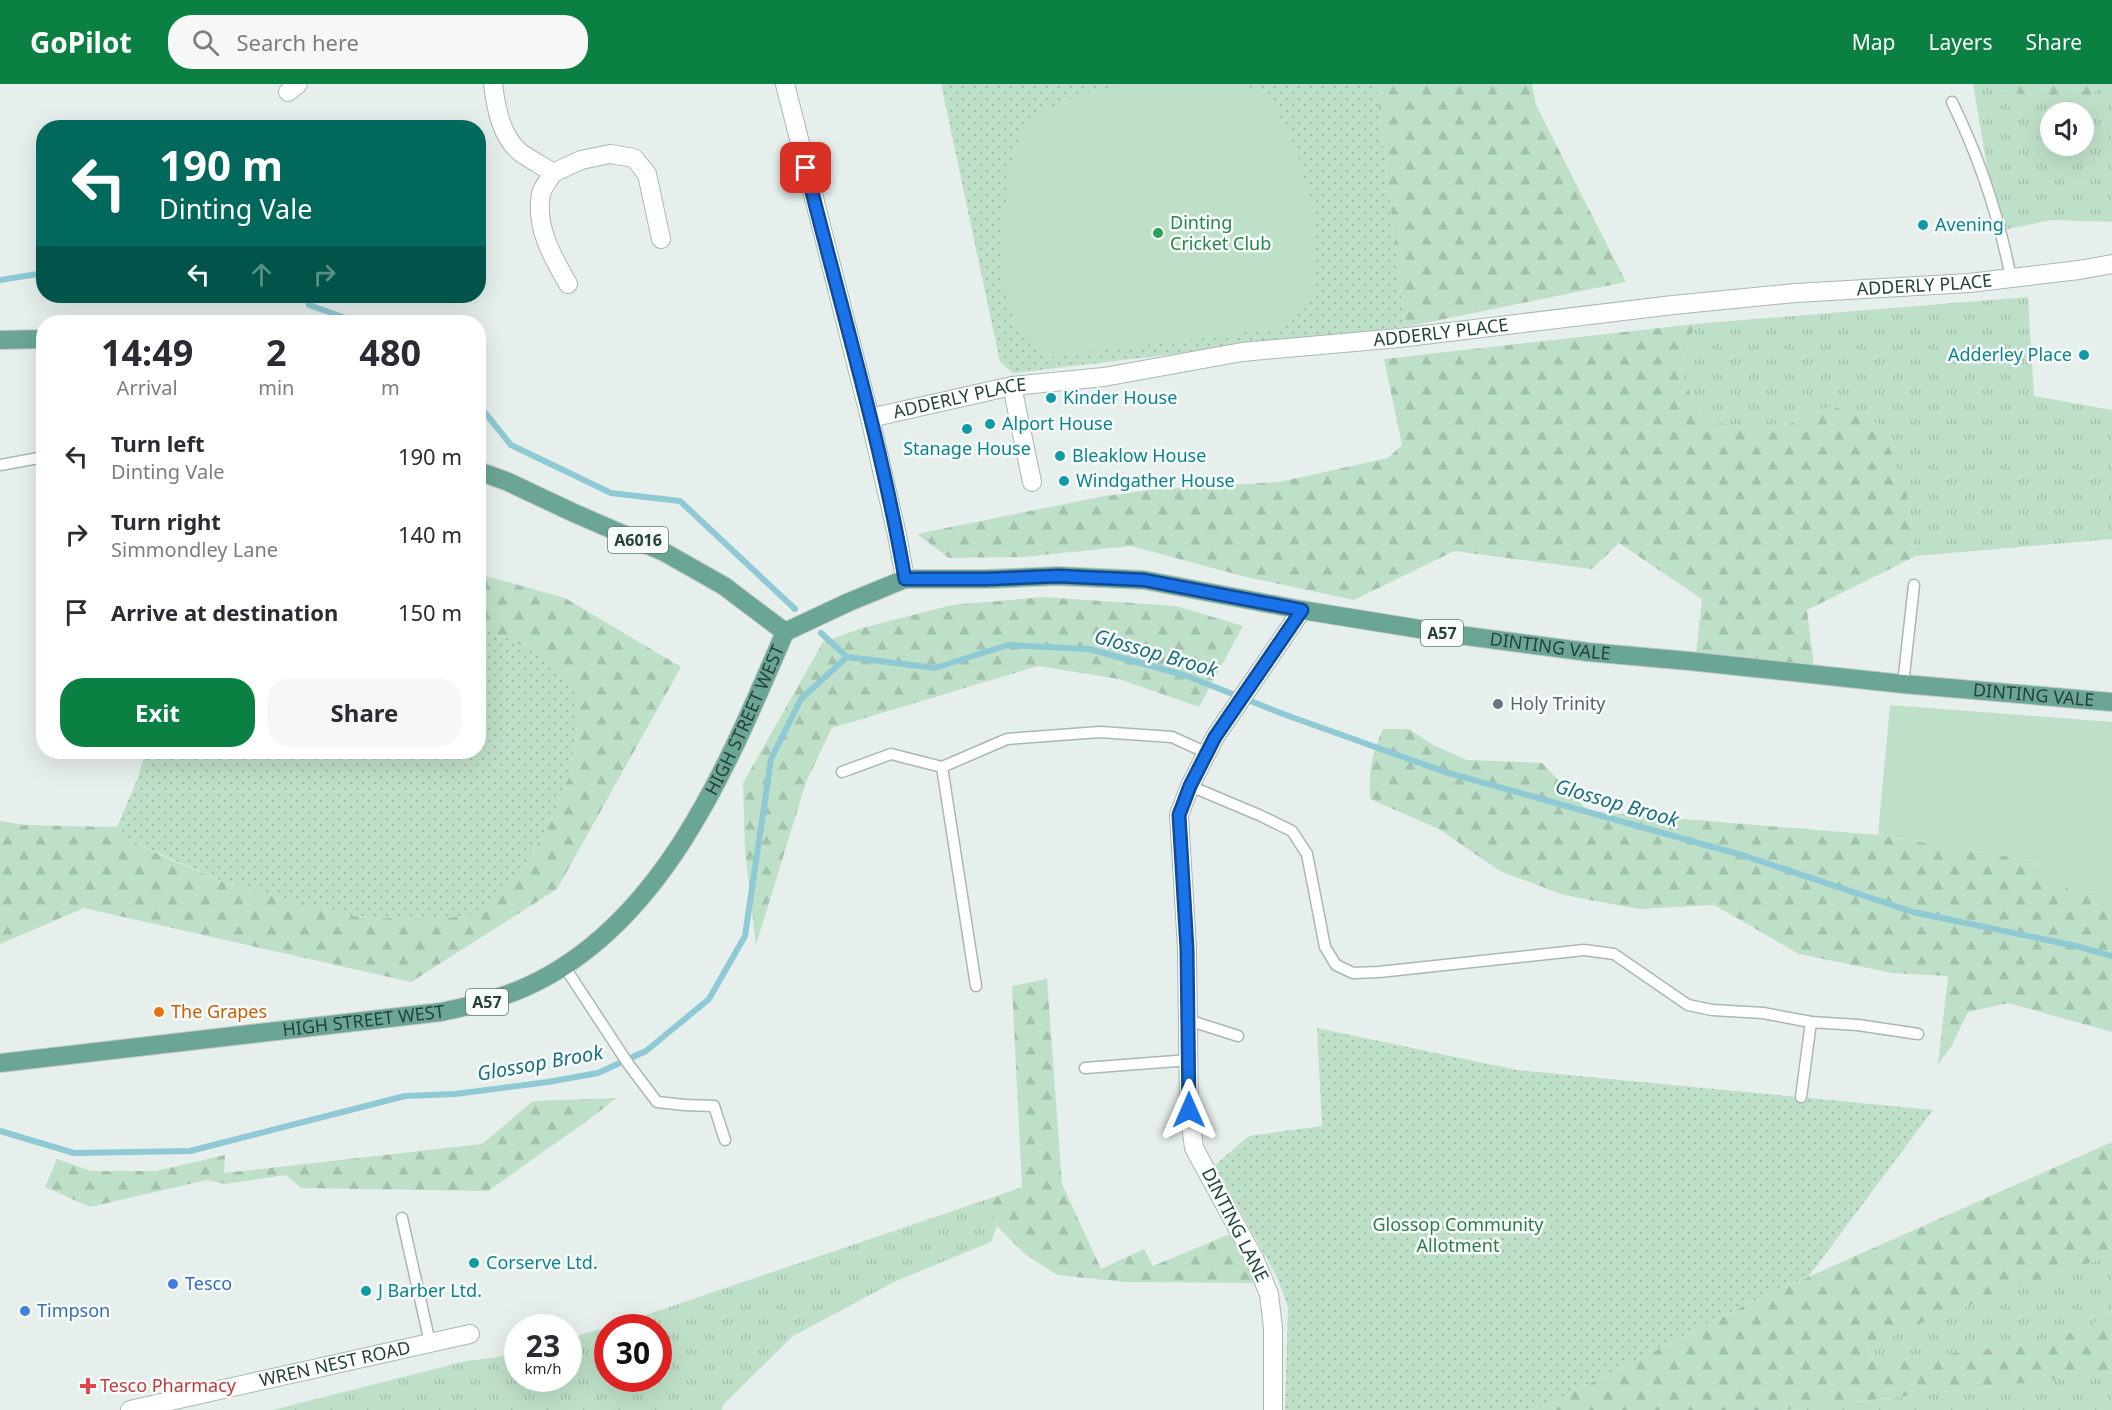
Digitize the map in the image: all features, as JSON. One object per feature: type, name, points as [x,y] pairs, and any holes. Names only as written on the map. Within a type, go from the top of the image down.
[{"type":"main road","points":[[0,340],[36,339]]},
{"type":"main road","name":"A6016","points":[[486,474],[664,552],[724,586],[785,632]]},
{"type":"main road","name":"DINTING VALE","points":[[785,632],[905,579],[1058,576],[1144,580],[1302,610],[1534,646],[1903,684],[2112,702]]},
{"type":"main road","name":"HIGH STREET WEST","points":[[0,1063],[441,1012],[491,1001],[529,985],[564,966],[589,948],[623,918],[651,886],[684,840],[714,786],[785,632]]},
{"type":"street","points":[[494,84],[497,112],[507,134],[520,152],[553,173]]},
{"type":"street","points":[[785,84],[870,418],[905,579]]},
{"type":"street","points":[[568,284],[546,245],[541,216],[541,192],[553,173],[581,160],[610,154],[634,158],[647,174],[660,239]]},
{"type":"street","points":[[2014,278],[2112,264]]},
{"type":"street","name":"ADDERLY PLACE","points":[[870,418],[1012,386],[1104,377],[1242,352],[1399,338],[1673,304],[1796,293],[1969,284],[2014,278]]},
{"type":"street","points":[[1012,386],[1032,482]]},
{"type":"street","name":"DINTING LANE","points":[[1273,1410],[1274,1328],[1269,1294],[1249,1248],[1194,1148],[1189,1110],[1187,949],[1179,815],[1190,786],[1224,724],[1302,610]]},
{"type":"street","name":"WREN NEST ROAD","points":[[130,1410],[470,1334]]},
{"type":"lane","points":[[1952,102],[1973,145],[1995,210],[2014,278]]},
{"type":"lane","points":[[0,465],[36,459]]},
{"type":"lane","points":[[1903,684],[1914,585]]},
{"type":"lane","points":[[842,772],[891,754],[942,767],[1007,739],[1100,732],[1172,737],[1207,753]]},
{"type":"lane","points":[[942,767],[976,986]]},
{"type":"lane","points":[[1190,786],[1292,831],[1307,854],[1325,947],[1336,965],[1353,973],[1584,950],[1614,954],[1688,1005],[1712,1010],[1763,1013],[1811,1022],[1858,1025],[1918,1034]]},
{"type":"lane","points":[[564,966],[629,1065],[657,1102],[714,1106],[726,1140]]},
{"type":"lane","points":[[1188,1020],[1238,1036]]},
{"type":"lane","points":[[1802,1097],[1811,1022]]},
{"type":"lane","points":[[1085,1068],[1189,1060]]},
{"type":"lane","points":[[402,1218],[430,1343]]},
{"type":"green space","name":"Dinting Cricket Club","points":[[941,84],[1376,84],[1405,327],[1013,373],[1000,362]]},
{"type":"green space","name":"Dinting Cricket Club","points":[[1131,84],[1246,85],[1270,101],[1287,129],[1312,205],[1316,248],[1314,286],[1308,306],[1277,328],[1053,357],[1032,344],[1020,331],[1005,290],[1002,254],[1006,199],[1019,138],[1030,122],[1055,105],[1087,93]]},
{"type":"green space","points":[[1376,84],[1532,84],[1536,105],[1626,282],[1405,327]]},
{"type":"green space","points":[[1973,84],[1996,84],[2001,91],[2044,98],[2049,102],[2040,102],[2040,156],[2094,156],[2094,102],[2091,102],[2099,84],[2112,84],[2112,222],[2052,220],[1998,231]]},
{"type":"green space","points":[[1996,84],[2099,84],[2091,102],[2049,102],[2044,98],[2001,91]]},
{"type":"green space","points":[[2028,297],[2034,396],[2112,410],[2112,539],[1916,556],[1907,493],[1832,406],[1767,433],[1702,419],[1680,371],[1695,324]]},
{"type":"green space","points":[[1695,324],[1680,371],[1702,419],[1767,433],[1832,406],[1880,424],[1907,493],[1916,556],[1807,610],[1814,666],[1696,654],[1702,599],[1619,543],[1592,569],[1454,551],[1354,600],[1246,577],[1131,546],[1023,557],[949,558],[917,534],[1099,497],[1157,489],[1279,482],[1388,458],[1402,445],[1384,359]]},
{"type":"green space","points":[[486,576],[565,598],[681,667],[557,889],[411,982],[84,908],[0,944],[0,821],[25,825],[117,827],[131,841],[219,880],[352,916],[435,920],[517,879],[556,809],[571,772],[577,727],[510,639],[486,631]]},
{"type":"green space","points":[[1043,597],[1176,606],[1243,626],[1199,707],[1119,679],[1038,666],[832,728],[806,782],[756,945],[745,850],[743,783],[823,642],[862,628],[952,605]]},
{"type":"green space","points":[[486,631],[510,639],[543,657],[564,674],[575,692],[577,727],[571,772],[556,809],[517,879],[497,899],[474,914],[435,920],[352,916],[219,880],[131,841],[117,827],[139,775],[143,759],[486,759]]},
{"type":"green space","points":[[1890,705],[2112,722],[2112,889],[2077,895],[2031,860],[1878,835]]},
{"type":"green space","points":[[1383,729],[1409,729],[1433,745],[1467,760],[1542,763],[1588,811],[1878,835],[2031,860],[2077,895],[2112,889],[2112,1032],[2008,1003],[1968,1012],[1951,1047],[1938,1064],[1948,976],[1892,973],[1799,954],[1714,905],[1639,909],[1564,895],[1500,871],[1439,829],[1370,799],[1372,762]]},
{"type":"green space","points":[[1047,979],[1062,1184],[1101,1269],[1144,1249],[1153,1266],[1230,1234],[1256,1283],[1125,1282],[1057,1275],[1025,1254],[997,1226],[988,1199],[1022,1187],[1012,986]]},
{"type":"green space","name":"Glossop Community Allotment","points":[[1317,1028],[1517,1070],[1933,1110],[1809,1276],[1745,1305],[1545,1406],[1525,1410],[1285,1410],[1288,1307],[1277,1277],[1215,1165],[1249,1136],[1322,1126]]},
{"type":"green space","points":[[616,1098],[488,1191],[301,1188],[286,1175],[225,1184],[207,1180],[90,1207],[45,1187],[57,1159],[91,1171],[156,1171],[225,1155],[224,1173],[482,1144],[533,1101]]},
{"type":"green space","points":[[2112,1142],[2112,1255],[1936,1317],[1867,1346],[1874,1362],[2025,1345],[2088,1328],[2112,1309],[2112,1373],[1783,1410],[1525,1410],[1545,1406],[1745,1305]]},
{"type":"green space","points":[[988,1199],[997,1226],[991,1242],[896,1281],[793,1336],[723,1405],[722,1410],[273,1410],[466,1361],[504,1356],[504,1392],[582,1392],[582,1334],[594,1331],[594,1392],[672,1392],[672,1314],[649,1314]]},
{"type":"green space","points":[[2112,1255],[2112,1309],[2088,1328],[2025,1345],[1874,1362],[1867,1345],[1936,1317]]},
{"type":"green space","points":[[2112,1373],[2112,1410],[1783,1410]]},
{"type":"waterway","points":[[0,280],[36,274]]},
{"type":"waterway","points":[[309,303],[337,315]]},
{"type":"waterway","points":[[486,414],[511,445],[611,493],[680,501],[795,609]]},
{"type":"waterway","points":[[821,633],[847,657]]},
{"type":"waterway","name":"Glossop Brook","points":[[0,1131],[74,1153],[190,1151],[405,1096],[455,1094],[598,1073],[646,1051],[709,999],[745,936],[771,759],[801,699],[847,657],[935,668],[1008,645],[1089,649],[1184,675],[1286,715],[1445,772],[1745,856],[1913,912],[2076,946],[2112,956]]},
{"type":"place","name":"Avening","points":[[1923,225]]},
{"type":"place","name":"Dinting Cricket Club","points":[[1158,233]]},
{"type":"place","name":"Adderley Place","points":[[2084,355]]},
{"type":"place","name":"Kinder House","points":[[1051,398]]},
{"type":"place","name":"Alport House","points":[[990,424]]},
{"type":"place","name":"Stanage House","points":[[967,429]]},
{"type":"place","name":"Bleaklow House","points":[[1060,456]]},
{"type":"place","name":"Windgather House","points":[[1064,481]]},
{"type":"place","name":"Holy Trinity","points":[[1498,704]]},
{"type":"place","name":"The Grapes","points":[[159,1012]]},
{"type":"place","name":"Corserve Ltd.","points":[[474,1263]]},
{"type":"place","name":"Tesco","points":[[173,1284]]},
{"type":"place","name":"J Barber Ltd.","points":[[366,1291]]},
{"type":"place","name":"Timpson","points":[[25,1311]]},
{"type":"place","name":"Tesco Pharmacy","points":[[88,1386]]},
{"type":"route","points":[[806,168],[870,418],[905,579],[1058,576],[1144,580],[1302,610],[1215,737],[1190,786],[1179,815],[1187,949],[1189,1110]]}]
